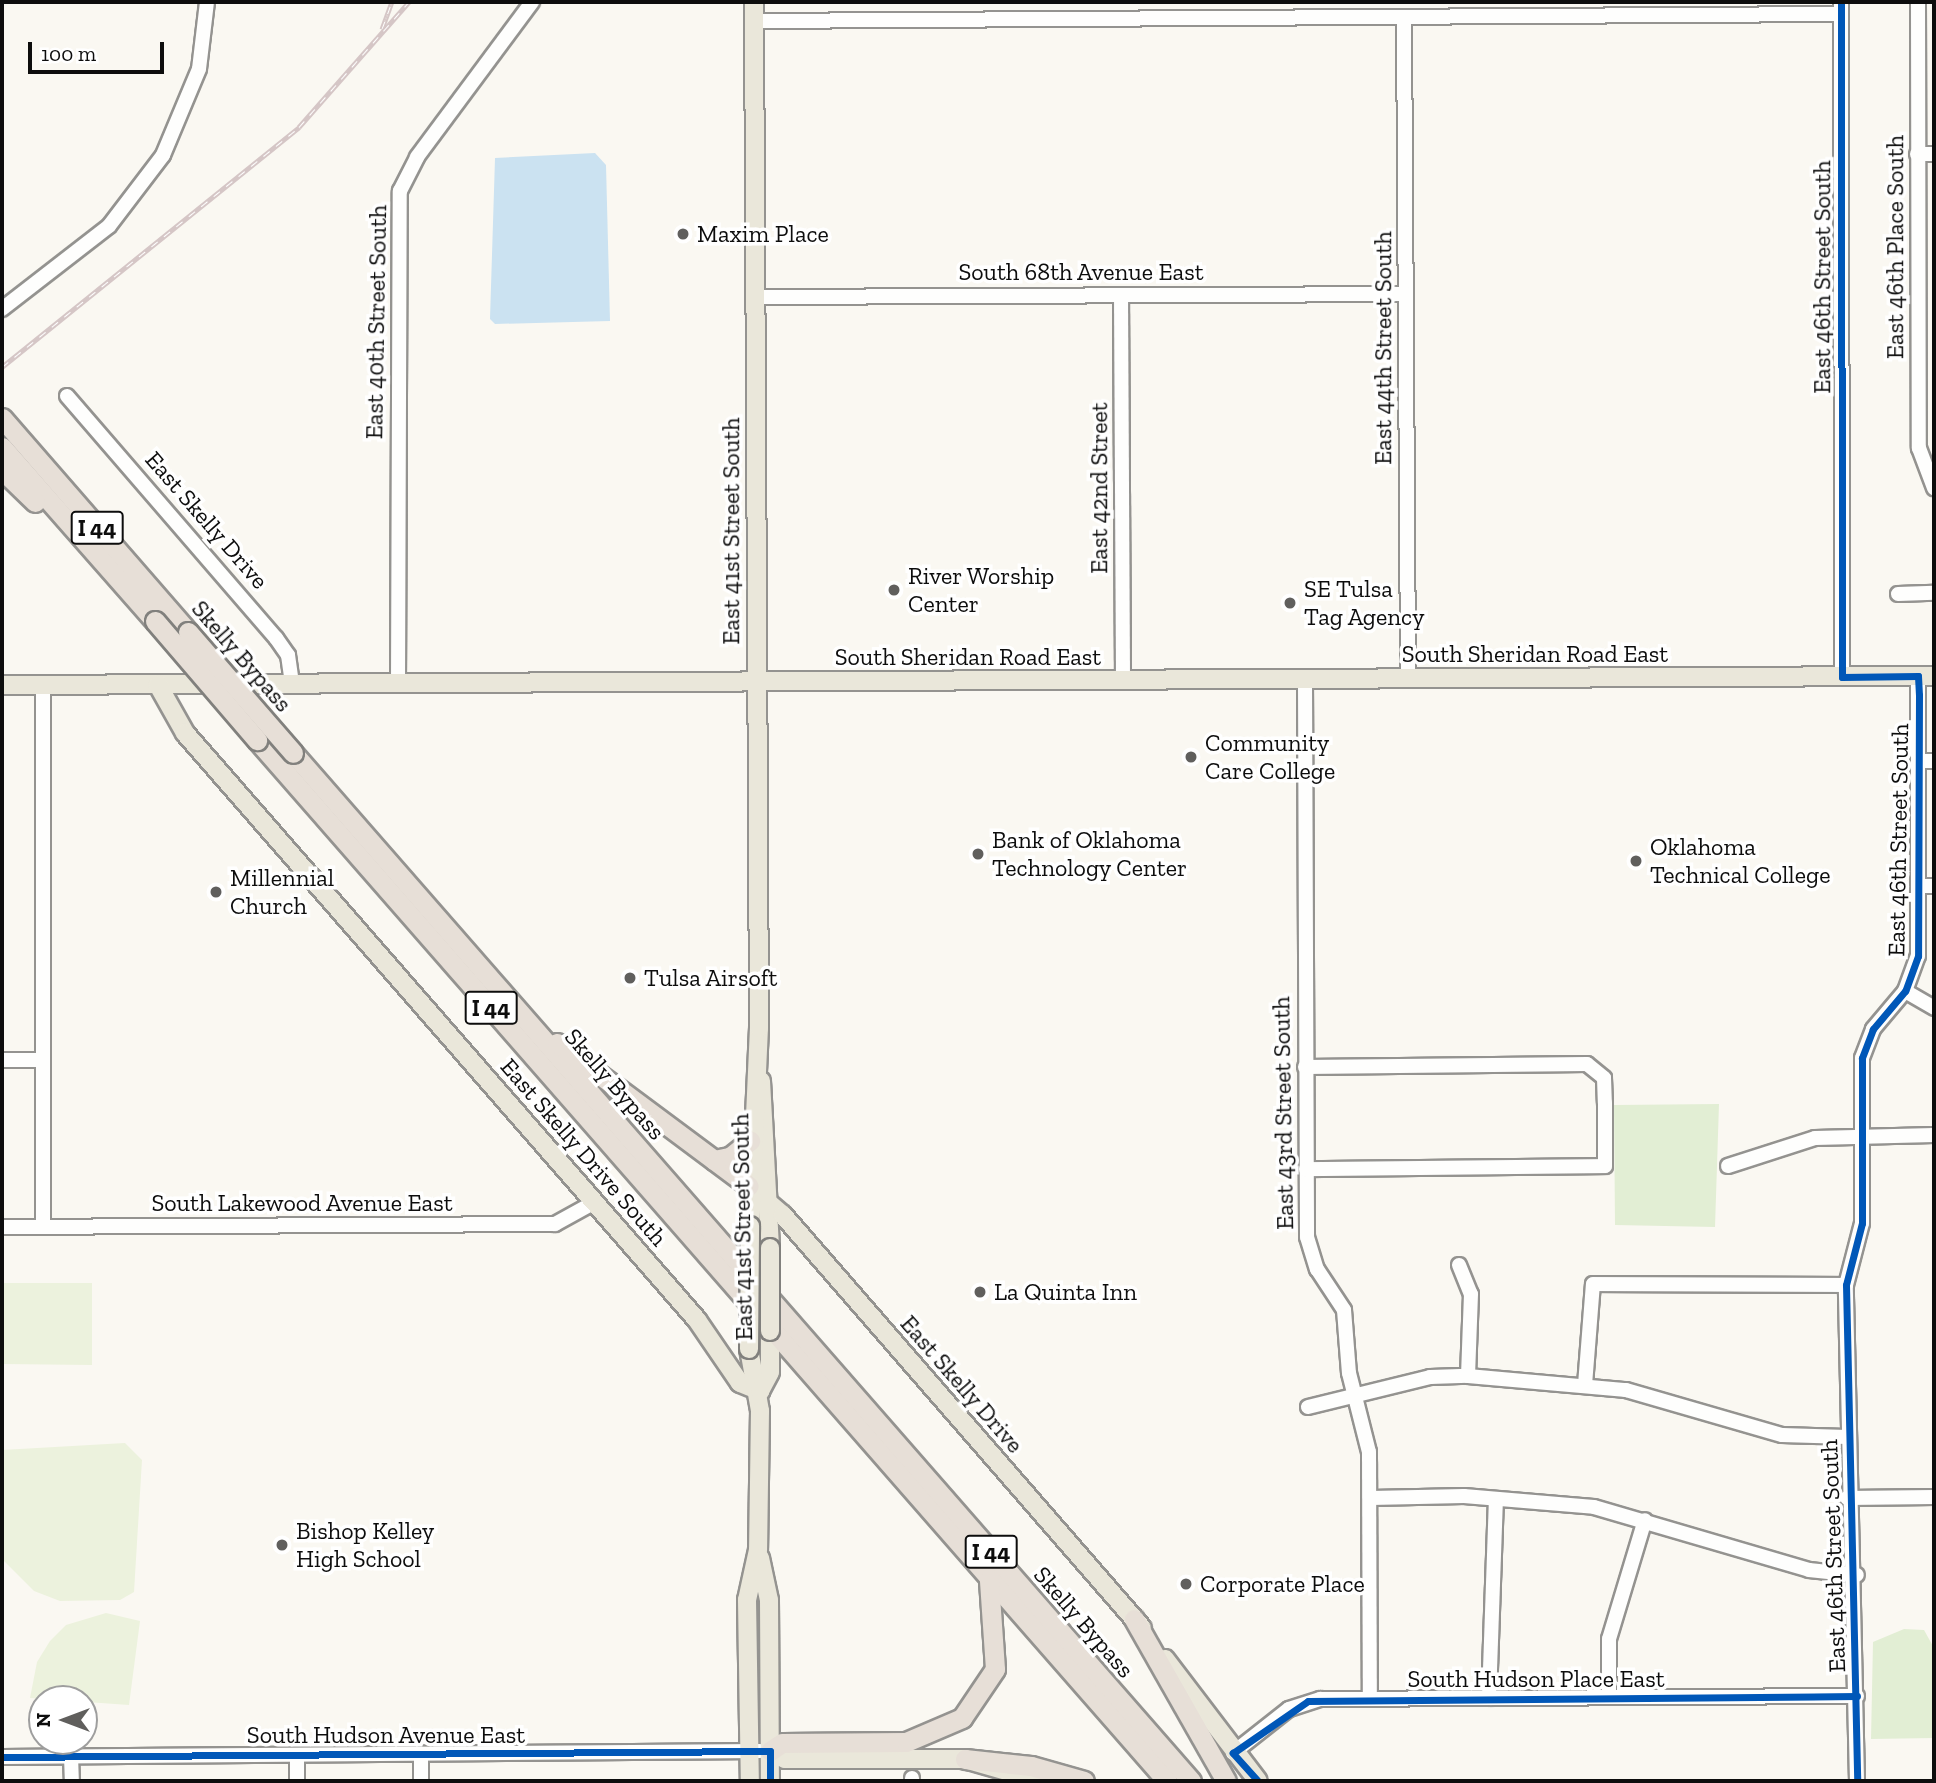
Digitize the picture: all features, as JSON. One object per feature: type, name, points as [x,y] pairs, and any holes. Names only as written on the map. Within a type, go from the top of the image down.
[{"type":"highway","name":"Skelly Bypass","points":[[4,421],[1191,1781]]},
{"type":"highway","name":"Skelly Bypass","points":[[2,447],[1167,1781]]},
{"type":"highway","points":[[2,470],[155,621]]},
{"type":"highway","points":[[527,1021],[750,1186]]},
{"type":"highway","points":[[714,1160],[730,1157],[750,1141]]},
{"type":"highway","points":[[770,1751],[782,1743],[906,1742],[962,1718],[982,1696],[998,1656],[989,1578]]},
{"type":"highway","points":[[1133,1619],[1226,1781]]},
{"type":"highway","points":[[965,1759],[1031,1766],[1084,1781]]},
{"type":"main road","name":"East 41st Street South","points":[[754,2],[758,1059],[770,1205],[769,1372],[760,1391]]},
{"type":"main road","name":"South Sheridan Road East","points":[[2,685],[1926,676]]},
{"type":"main road","name":"East Skelly Drive South","points":[[158,685],[185,733],[697,1320],[740,1383],[760,1391]]},
{"type":"main road","name":"East 41st Street South","points":[[750,1781],[747,1600],[758,1550],[760,1391],[749,1349],[750,1141],[758,1059]]},
{"type":"main road","name":"East Skelly Drive","points":[[750,1186],[770,1205],[1133,1619]]},
{"type":"main road","name":"East 41st Street South","points":[[758,1550],[769,1600],[770,1781]]},
{"type":"main road","points":[[1133,1619],[1233,1753],[1258,1781]]},
{"type":"main road","points":[[770,1751],[785,1759],[965,1759],[1041,1781]]},
{"type":"street","points":[[2,309],[109,226],[163,155],[199,69],[207,2]]},
{"type":"street","name":"East 40th Street South","points":[[398,684],[400,191],[417,157],[532,2]]},
{"type":"street","name":"East 46th Place South","points":[[1918,2],[1919,448],[1934,488]]},
{"type":"street","points":[[755,21],[1404,17],[1841,8]]},
{"type":"street","name":"East 46th Street South","points":[[1841,8],[1842,677]]},
{"type":"street","name":"East 44th Street South","points":[[1404,17],[1408,680]]},
{"type":"street","points":[[1917,154],[1934,154]]},
{"type":"street","name":"South 68th Avenue East","points":[[756,297],[1406,294]]},
{"type":"street","name":"East 42nd Street","points":[[1121,295],[1122,681]]},
{"type":"street","name":"East Skelly Drive","points":[[67,396],[276,638],[288,654],[292,685]]},
{"type":"street","points":[[1898,594],[1934,593]]},
{"type":"street","name":"East 46th Street South","points":[[1857,1781],[1857,1575],[1847,1498],[1846,1285],[1862,1223],[1860,1135],[1866,1042],[1905,991],[1917,963],[1919,761],[1926,676]]},
{"type":"street","name":"East 43rd Street South","points":[[1305,681],[1308,1247],[1344,1310],[1355,1399],[1369,1452],[1370,1699]]},
{"type":"street","points":[[43,685],[43,1227]]},
{"type":"street","points":[[1919,761],[1934,761]]},
{"type":"street","points":[[1919,886],[1934,886]]},
{"type":"street","points":[[1905,991],[1934,1008]]},
{"type":"street","points":[[2,1060],[42,1060]]},
{"type":"street","points":[[1305,1067],[1587,1064],[1604,1078],[1605,1166],[1306,1169]]},
{"type":"street","points":[[1728,1166],[1815,1138],[1934,1135]]},
{"type":"street","name":"South Lakewood Avenue East","points":[[2,1227],[555,1224],[595,1202]]},
{"type":"street","points":[[1460,1265],[1471,1294],[1468,1376]]},
{"type":"street","points":[[1585,1385],[1593,1284],[1846,1285]]},
{"type":"street","points":[[1308,1408],[1355,1399],[1430,1377],[1468,1376],[1626,1390],[1782,1436],[1847,1437]]},
{"type":"street","points":[[1847,1498],[1934,1497]]},
{"type":"street","points":[[1371,1498],[1496,1499],[1594,1507],[1809,1570],[1857,1575]]},
{"type":"street","points":[[1489,1698],[1496,1499]]},
{"type":"street","points":[[1609,1697],[1609,1639],[1644,1520]]},
{"type":"street","name":"South Hudson Place East","points":[[1233,1753],[1255,1734],[1299,1704],[1370,1699],[1857,1696]]},
{"type":"street","name":"South Hudson Avenue East","points":[[2,1757],[770,1751]]},
{"type":"street","points":[[297,1755],[297,1781]]},
{"type":"street","points":[[421,1755],[421,1781]]},
{"type":"street","points":[[71,1756],[72,1781]]},
{"type":"green space","points":[[1719,1104],[1715,1227],[1615,1225],[1614,1105]]},
{"type":"green space","points":[[2,1283],[92,1283],[92,1365],[2,1364]]},
{"type":"green space","points":[[125,1443],[142,1460],[134,1592],[120,1600],[60,1601],[34,1591],[2,1559],[2,1450]]},
{"type":"green space","points":[[106,1613],[140,1621],[129,1705],[98,1703],[98,1685],[33,1685],[37,1662],[50,1641],[66,1625]]},
{"type":"green space","points":[[1904,1629],[1924,1630],[1934,1648],[1934,1738],[1871,1739],[1873,1642]]},
{"type":"water","points":[[595,153],[606,165],[610,321],[495,324],[490,319],[495,158]]},
{"type":"railway","points":[[382,29],[392,2]]},
{"type":"railway","points":[[2,367],[299,127],[409,2]]},
{"type":"cycle path","points":[[1841,2],[1842,677],[1918,676],[1919,695],[1918,956],[1905,991],[1873,1029],[1862,1058],[1862,1223],[1846,1285],[1857,1781]]},
{"type":"cycle path","points":[[1258,1781],[1233,1753],[1308,1701],[1857,1696]]},
{"type":"cycle path","points":[[2,1757],[770,1751],[770,1781]]},
{"type":"place","name":"Maxim Place","points":[[683,234]]},
{"type":"place","name":"River Worship Center","points":[[894,590]]},
{"type":"place","name":"SE Tulsa Tag Agency","points":[[1290,603]]},
{"type":"place","name":"Community Care College","points":[[1191,757]]},
{"type":"place","name":"Bank of Oklahoma Technology Center","points":[[978,854]]},
{"type":"place","name":"Oklahoma Technical College","points":[[1636,861]]},
{"type":"place","name":"Millennial Church","points":[[216,892]]},
{"type":"place","name":"Tulsa Airsoft","points":[[630,978]]},
{"type":"place","name":"La Quinta Inn","points":[[980,1292]]},
{"type":"place","name":"Bishop Kelley High School","points":[[282,1545]]},
{"type":"place","name":"Corporate Place","points":[[1186,1584]]}]
